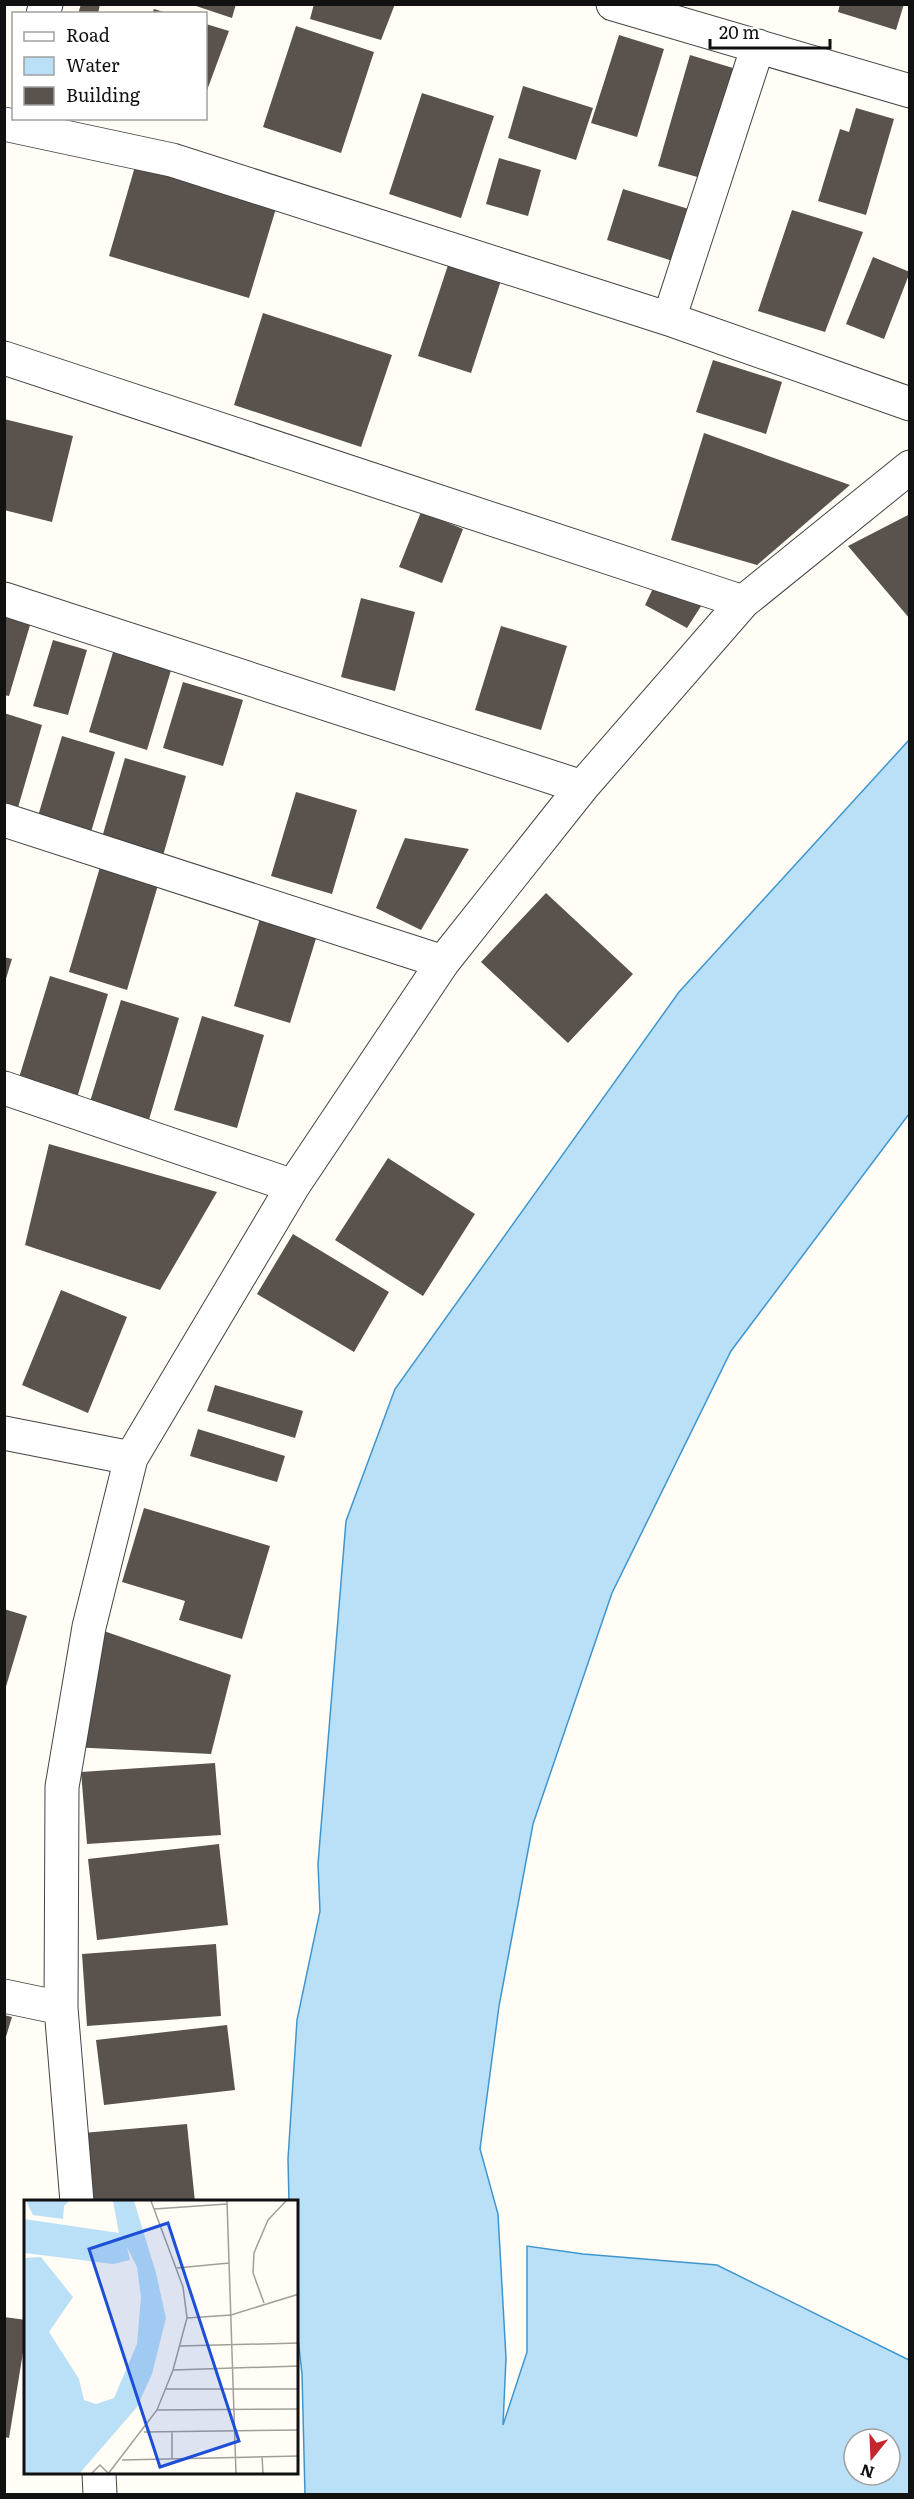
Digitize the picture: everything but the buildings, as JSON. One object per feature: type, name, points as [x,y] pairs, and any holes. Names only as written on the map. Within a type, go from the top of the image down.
[{"type":"street","points":[[613,4],[909,91]]},
{"type":"street","points":[[669,320],[758,46]]},
{"type":"street","points":[[8,128],[172,160],[669,320],[909,404]]},
{"type":"street","points":[[4,358],[743,602]]},
{"type":"street","points":[[77,2200],[61,2008],[62,1787],[89,1627],[131,1458],[293,1186],[443,962],[582,787],[743,602],[909,467]]},
{"type":"street","points":[[4,599],[582,787]]},
{"type":"street","points":[[4,820],[443,962]]},
{"type":"street","points":[[4,1088],[293,1186]]},
{"type":"street","points":[[4,1432],[131,1458]]},
{"type":"street","points":[[4,1996],[61,2008]]},
{"type":"street","points":[[99,2475],[100,2494]]},
{"type":"water","points":[[909,740],[909,1114],[731,1351],[612,1593],[533,1824],[499,2006],[480,2149],[498,2214],[506,2358],[503,2425],[527,2352],[527,2246],[583,2254],[717,2265],[909,2360],[909,2494],[305,2494],[302,2374],[298,2338],[298,2200],[289,2200],[288,2159],[297,2020],[320,1911],[318,1864],[346,1521],[395,1389],[679,992]]}]
